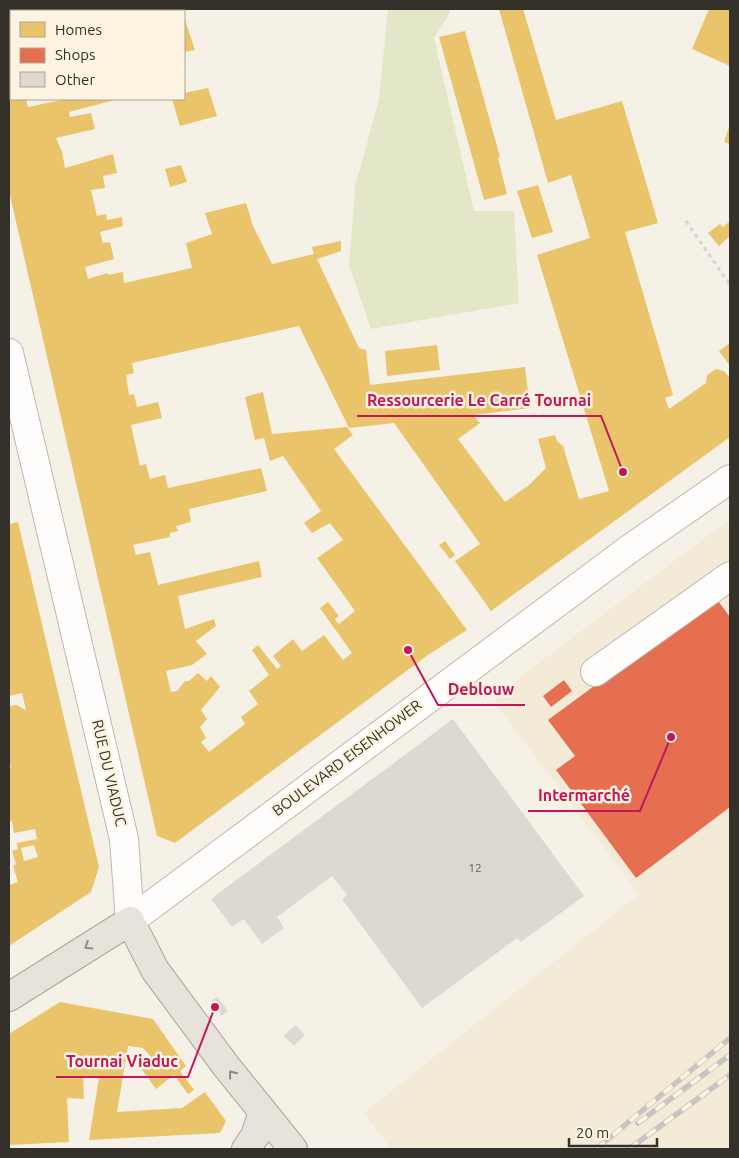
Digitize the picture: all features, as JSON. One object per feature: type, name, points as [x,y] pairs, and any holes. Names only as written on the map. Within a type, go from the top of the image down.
[{"type":"main road","name":"BOULEVARD EISENHOWER","points":[[9,996],[130,921]]},
{"type":"main road","name":"RUE DU VIADUC","points":[[130,921],[155,970],[226,1066],[293,1149]]},
{"type":"main road","points":[[246,1149],[255,1136],[263,1112]]},
{"type":"street","name":"RUE DU VIADUC","points":[[10,366],[124,839],[130,921]]},
{"type":"street","name":"BOULEVARD EISENHOWER","points":[[130,921],[620,556],[730,478]]},
{"type":"street","points":[[595,672],[730,576]]},
{"type":"path","points":[[686,221],[730,284]]},
{"type":"shaded area","points":[[730,519],[730,1149],[391,1149],[364,1113],[639,894],[494,702],[516,680]]},
{"type":"green space","points":[[388,9],[449,9],[450,13],[434,38],[474,211],[514,211],[519,303],[371,329],[349,265],[355,187],[379,99]]},
{"type":"building: Homes","points":[[9,9],[74,9],[10,10],[10,100],[26,100],[28,107],[61,100],[115,100],[69,112],[70,117],[91,113],[95,129],[56,138],[62,152],[65,168],[113,154],[117,173],[103,176],[105,188],[91,190],[97,216],[106,214],[107,220],[122,217],[123,226],[100,232],[103,243],[110,242],[114,259],[85,267],[88,279],[108,273],[108,275],[123,272],[124,283],[192,268],[186,243],[212,234],[205,213],[246,203],[253,226],[272,264],[314,254],[312,247],[341,241],[341,251],[317,259],[359,348],[366,350],[370,385],[525,367],[530,408],[473,415],[480,423],[458,439],[505,502],[529,485],[546,468],[538,439],[555,435],[557,441],[563,446],[579,499],[609,491],[537,255],[590,238],[571,175],[548,183],[499,9],[523,9],[556,120],[622,101],[658,223],[625,232],[673,395],[665,398],[669,409],[706,383],[707,375],[716,369],[724,371],[730,378],[730,437],[491,611],[455,561],[480,544],[394,423],[349,428],[299,326],[132,363],[134,373],[126,375],[129,395],[134,394],[137,407],[158,402],[162,418],[131,425],[140,466],[146,464],[150,479],[165,475],[168,488],[261,468],[267,491],[189,509],[191,522],[176,526],[178,531],[170,533],[170,537],[133,545],[136,555],[150,552],[158,585],[259,561],[262,577],[178,596],[185,629],[214,619],[216,626],[196,641],[207,654],[192,665],[166,671],[171,692],[177,691],[185,681],[189,681],[198,673],[207,681],[211,676],[220,687],[201,710],[207,719],[200,727],[206,738],[201,742],[209,752],[245,724],[241,717],[258,704],[249,691],[269,675],[252,650],[258,645],[277,669],[281,666],[273,656],[293,639],[302,651],[324,635],[343,660],[352,653],[320,608],[328,602],[339,616],[335,619],[339,624],[355,611],[317,558],[343,540],[330,523],[312,533],[304,523],[321,511],[283,456],[270,461],[264,438],[255,440],[245,397],[263,392],[272,434],[347,427],[353,435],[334,449],[467,630],[428,655],[175,843],[157,836],[9,191]]},
{"type":"building: Homes","points":[[156,9],[182,10],[156,10]]},
{"type":"building: Homes","points":[[709,9],[730,9],[730,66],[692,49]]},
{"type":"building: Homes","points":[[185,20],[195,50],[185,52]]},
{"type":"building: Homes","points":[[465,31],[500,157],[498,158],[507,194],[484,200],[439,37]]},
{"type":"building: Homes","points":[[208,88],[217,116],[180,126],[172,100],[185,100],[185,93]]},
{"type":"building: Homes","points":[[730,124],[730,144],[724,142]]},
{"type":"building: Homes","points":[[181,165],[187,182],[170,187],[165,169]]},
{"type":"building: Homes","points":[[538,185],[553,232],[532,238],[517,191]]},
{"type":"building: Homes","points":[[730,221],[730,236],[719,246],[708,233],[720,224],[723,227]]},
{"type":"building: Homes","points":[[730,343],[730,366],[719,351]]},
{"type":"building: Homes","points":[[437,345],[440,370],[387,376],[385,351]]},
{"type":"building: Homes","points":[[18,522],[99,867],[91,892],[9,946],[9,885],[18,882],[13,866],[16,864],[12,851],[18,849],[17,843],[37,839],[35,829],[14,833],[12,821],[9,822],[9,767],[11,767],[9,758],[9,706],[16,705],[26,710],[22,693],[9,696],[9,524]],"holes":[[[34,845],[38,857],[24,861],[21,848]]]},
{"type":"building: Homes","points":[[445,541],[455,555],[450,559],[439,545]]},
{"type":"building: Homes","points":[[60,1002],[153,1019],[186,1066],[180,1071],[194,1090],[188,1094],[174,1075],[156,1089],[140,1067],[152,1058],[143,1048],[128,1046],[117,1112],[182,1108],[205,1092],[226,1121],[220,1133],[89,1140],[99,1078],[83,1076],[84,1099],[67,1098],[69,1142],[9,1145],[9,1034]]},
{"type":"building: Shops","points":[[715,597],[730,617],[730,807],[636,878],[556,770],[575,756],[548,720]]},
{"type":"building: Shops","points":[[564,680],[572,691],[551,707],[543,696]]},
{"type":"building: Other","points":[[453,719],[584,896],[521,942],[517,938],[422,1008],[342,899],[347,895],[332,876],[277,917],[284,928],[262,944],[244,919],[232,927],[211,899]]},
{"type":"building: Other","points":[[217,997],[228,1011],[222,1016],[211,1001]]},
{"type":"building: Other","points":[[295,1025],[305,1035],[294,1046],[284,1036]]},
{"type":"railway","points":[[596,1149],[730,1038]]},
{"type":"railway","points":[[638,1123],[730,1055]]},
{"type":"railway","points":[[629,1149],[730,1075]]},
{"type":"place","name":"Ressourcerie Le Carré Tournai","points":[[623,472]]},
{"type":"place","name":"Deblouw","points":[[408,650]]},
{"type":"place","name":"Intermarché","points":[[671,737]]},
{"type":"place","name":"Tournai Viaduc","points":[[215,1007]]}]
